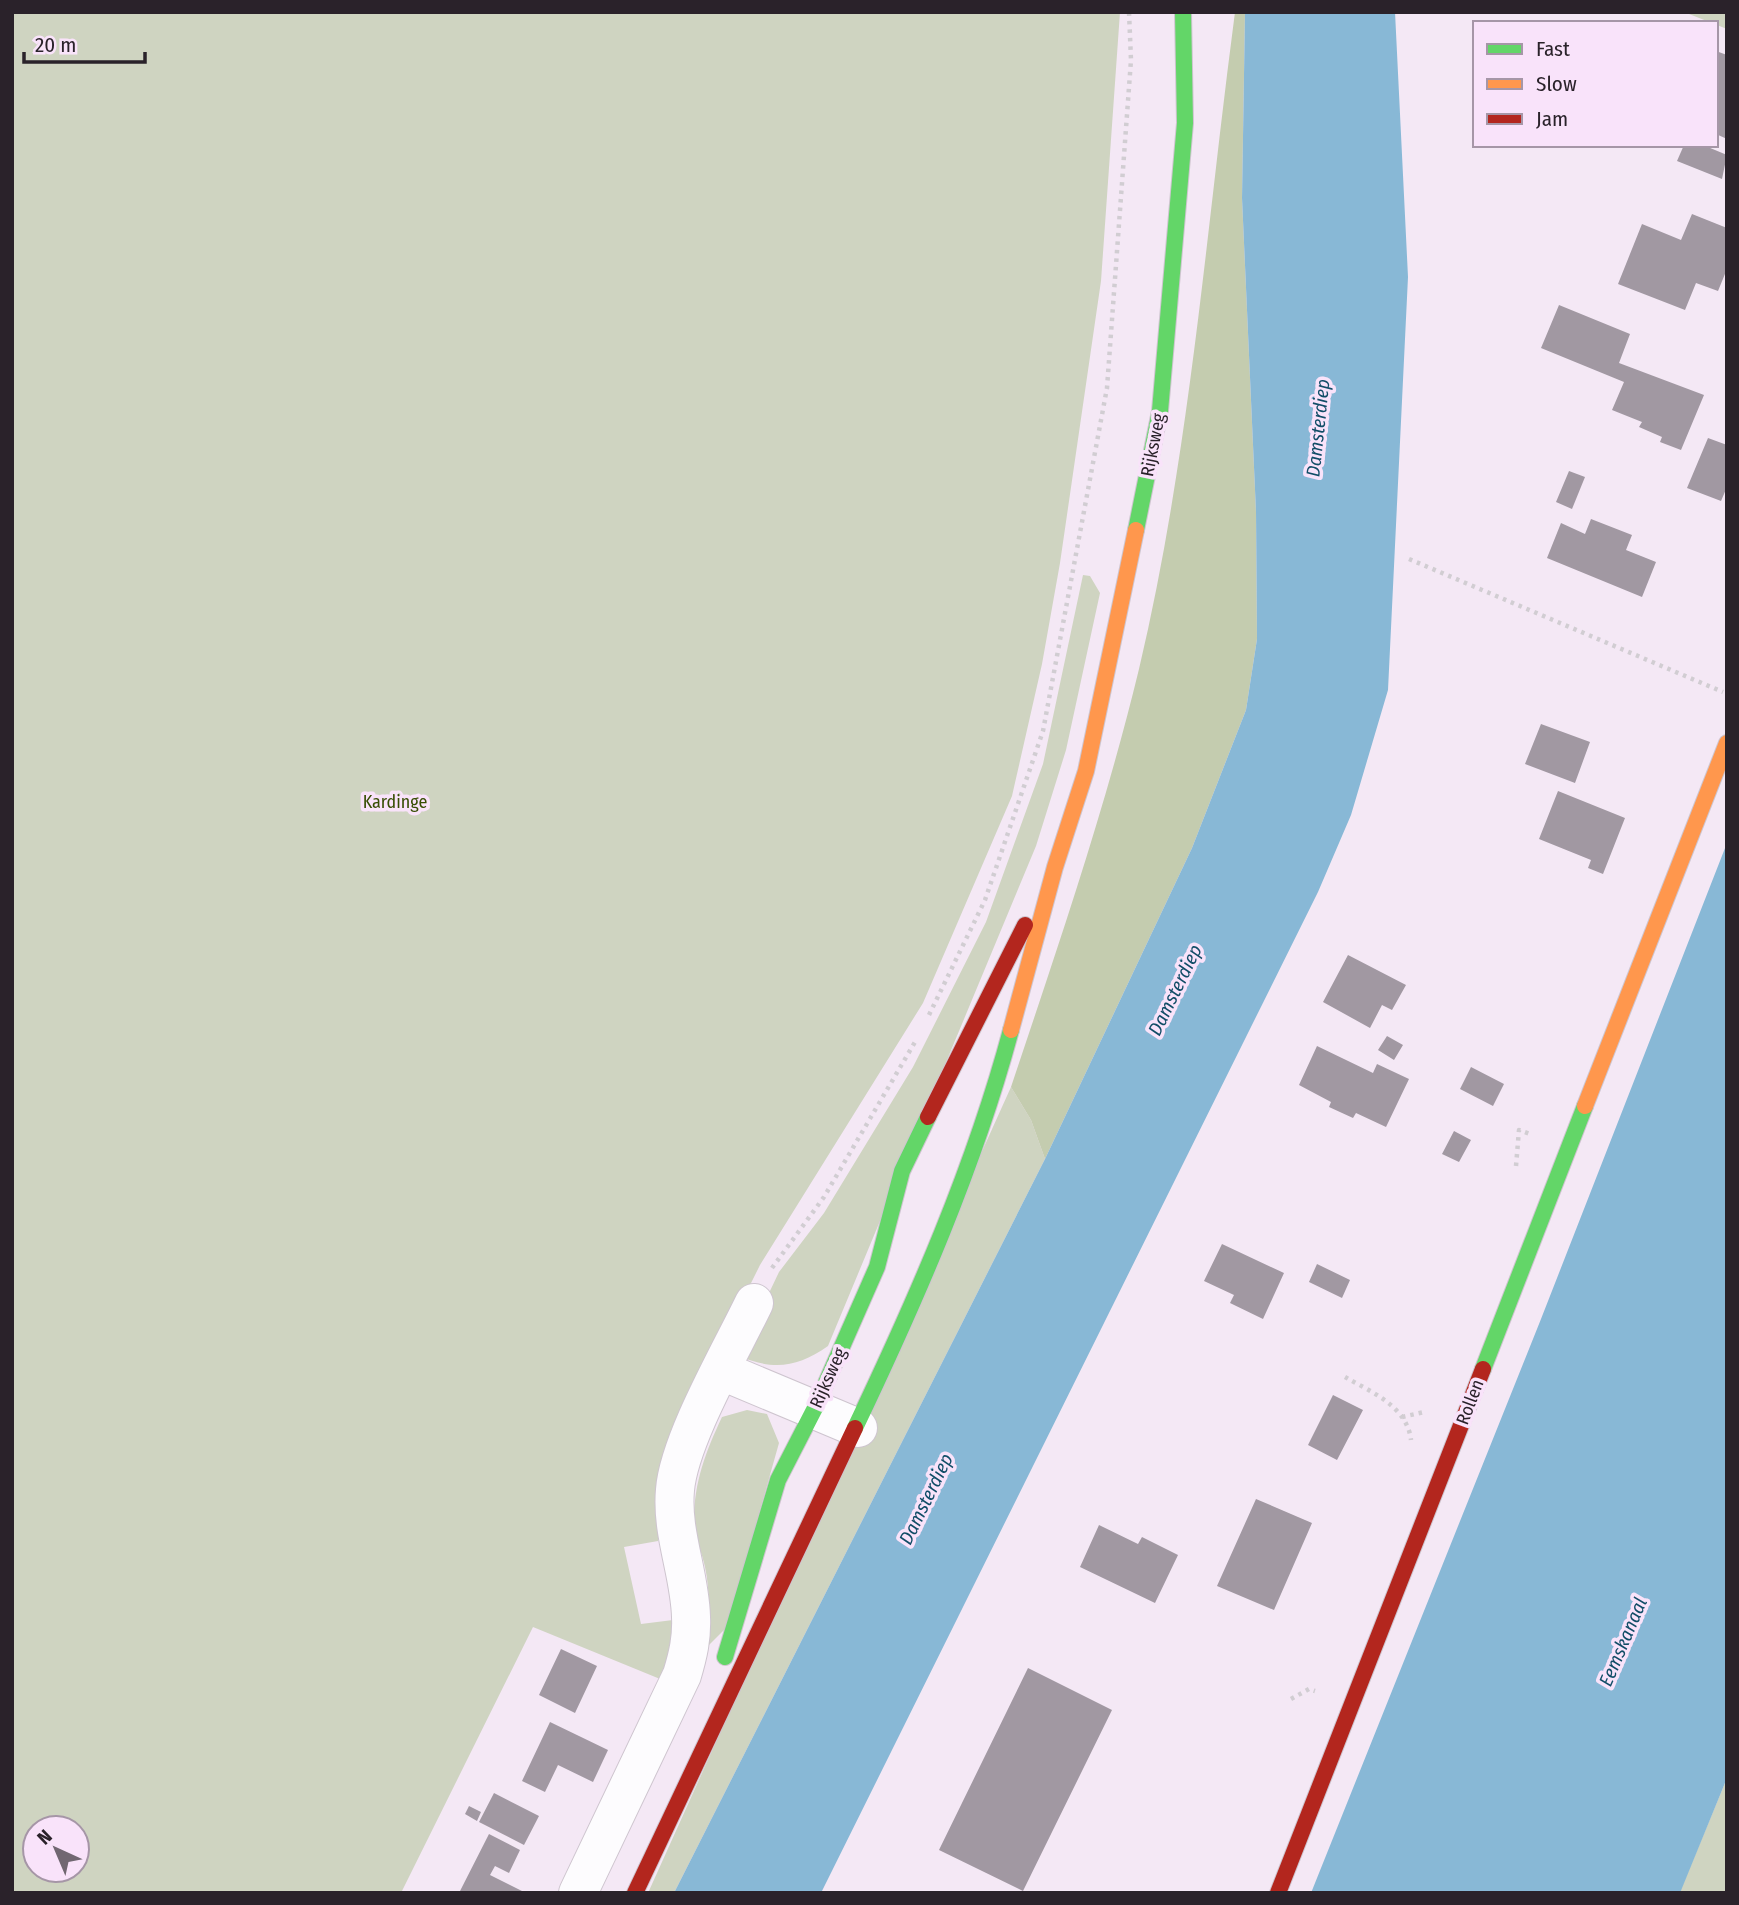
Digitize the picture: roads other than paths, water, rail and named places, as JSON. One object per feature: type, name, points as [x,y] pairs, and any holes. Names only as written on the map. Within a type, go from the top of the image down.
[{"type":"main road","name":"Rijksweg","points":[[635,1893],[858,1429],[922,1287],[998,1079],[1055,867],[1086,771],[1160,411],[1185,123],[1183,12]]},
{"type":"main road","name":"Rollen","points":[[1278,1893],[1727,743]]},
{"type":"main road","name":"Rijksweg","points":[[716,1676],[741,1612],[778,1480],[815,1408],[877,1267],[902,1171],[988,992],[1055,867]]},
{"type":"street","points":[[578,1893],[682,1675],[691,1645],[691,1615],[675,1525],[675,1489],[683,1455],[754,1303]]},
{"type":"street","points":[[722,1371],[815,1408],[858,1429]]},
{"type":"water","name":"Damsterdiep","points":[[1245,12],[1395,12],[1408,277],[1388,690],[1351,815],[1318,892],[821,1893],[674,1893],[1045,1159],[1192,848],[1246,710],[1257,639],[1256,512],[1242,198]]},
{"type":"water","name":"Eemskanaal","points":[[1727,843],[1727,1778],[1680,1893],[1311,1893],[1541,1319]]},
{"type":"park label","name":"Kardinge","points":[[395,802]]}]
